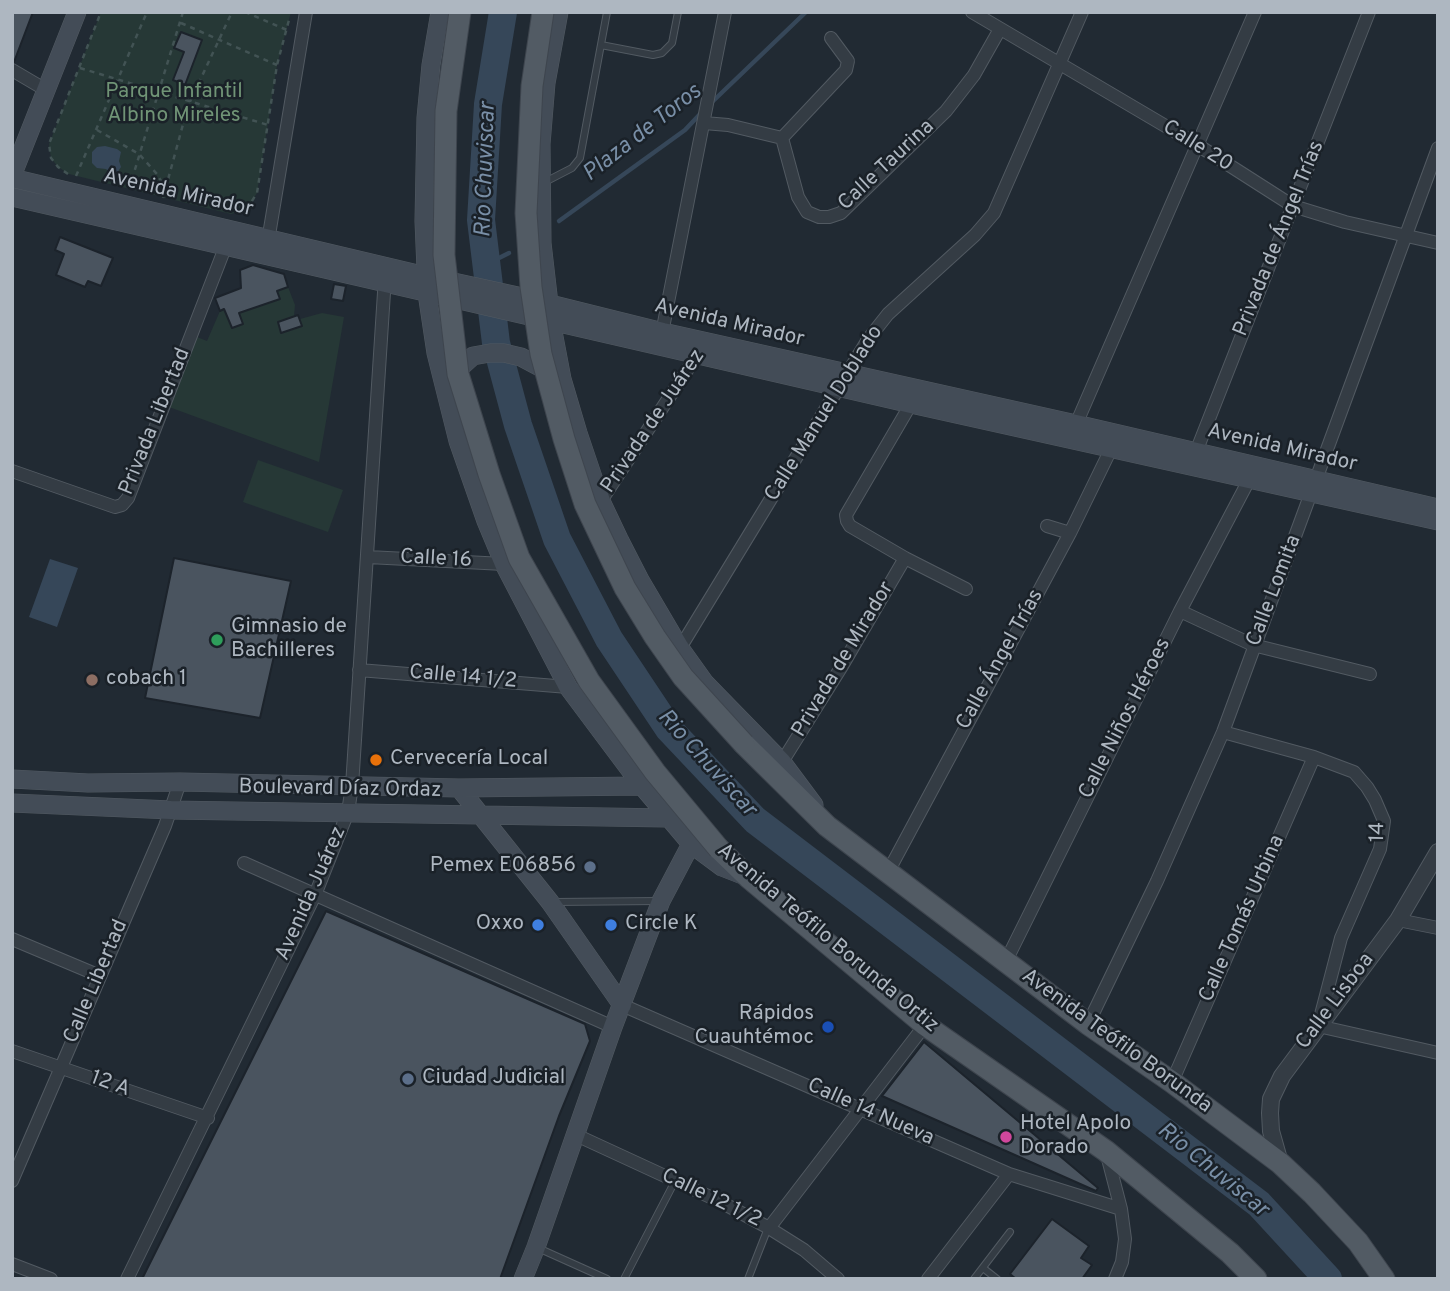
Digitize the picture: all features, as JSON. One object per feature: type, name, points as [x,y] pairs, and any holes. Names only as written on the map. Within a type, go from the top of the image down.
[{"type":"main road","points":[[12,177],[77,12]]},
{"type":"main road","points":[[440,12],[426,118],[426,284],[444,384],[458,441],[503,564],[568,687],[667,818],[691,844],[722,867],[749,878]]},
{"type":"main road","name":"Avenida Teófilo Borunda Ortiz","points":[[460,12],[446,111],[444,255],[458,374],[519,558],[589,681],[655,772],[719,849],[749,878],[925,1025],[1106,1151],[1230,1253],[1256,1279]]},
{"type":"main road","name":"Avenida Teófilo Borunda","points":[[543,12],[532,86],[526,213],[531,287],[541,354],[585,504],[625,588],[654,638],[683,677],[744,744],[827,826],[1088,1024],[1172,1082],[1280,1163],[1358,1242],[1384,1279]]},
{"type":"main road","name":"Avenida Teófilo Borunda","points":[[559,12],[546,83],[541,144],[542,243],[550,312],[562,379],[601,501],[640,580],[680,648],[705,683],[782,762],[808,794],[827,826]]},
{"type":"main road","name":"Avenida Mirador","points":[[12,177],[230,230],[267,247],[702,349],[1193,460],[1314,486],[1438,508]]},
{"type":"main road","name":"Avenida Mirador","points":[[12,197],[230,230]]},
{"type":"main road","points":[[444,384],[473,356],[504,353],[521,357],[562,379]]},
{"type":"main road","name":"Avenida Mirador","points":[[1073,431],[1112,447],[1193,460],[1249,480],[1314,486],[1438,521]]},
{"type":"main road","name":"Boulevard Díaz Ordaz","points":[[12,779],[88,783],[180,782],[459,788],[642,786]]},
{"type":"main road","points":[[459,788],[550,902],[622,1005]]},
{"type":"main road","name":"Boulevard Díaz Ordaz","points":[[12,803],[171,810],[667,818]]},
{"type":"main road","points":[[523,1279],[661,901],[691,844]]},
{"type":"street","points":[[267,247],[306,12]]},
{"type":"street","name":"Privada de Juárez","points":[[661,339],[725,12]]},
{"type":"street","name":"Calle 20","points":[[972,12],[1196,144],[1293,206],[1345,222],[1438,243]]},
{"type":"street","name":"Calle Manuel Doblado","points":[[680,648],[842,380],[888,314],[975,235],[994,213],[1082,12]]},
{"type":"street","points":[[1073,431],[1255,12]]},
{"type":"street","name":"Privada de Ángel Trías","points":[[1193,460],[1369,12]]},
{"type":"street","name":"Calle Taurina","points":[[782,138],[798,197],[807,212],[819,217],[830,217],[841,212],[946,111],[974,75],[1000,29]]},
{"type":"street","points":[[704,123],[728,125],[782,138],[848,67],[848,61],[831,38]]},
{"type":"street","points":[[12,70],[46,90]]},
{"type":"street","name":"Calle Lomita","points":[[1088,1024],[1157,881],[1223,732],[1438,148]]},
{"type":"street","name":"Privada Libertad","points":[[12,471],[115,507],[122,505],[128,498],[230,230]]},
{"type":"street","name":"Avenida Juárez","points":[[127,1279],[315,895],[348,812],[368,557],[385,274]]},
{"type":"street","name":"Privada de Juárez","points":[[601,501],[702,349]]},
{"type":"street","name":"Privada de Mirador","points":[[915,397],[846,515],[850,526],[966,589]]},
{"type":"street","name":"Calle Ángel Trías","points":[[887,872],[1070,533],[1112,447]]},
{"type":"street","name":"Calle Niños Héroes","points":[[1006,961],[1180,611],[1249,480]]},
{"type":"street","points":[[1047,526],[1070,533]]},
{"type":"street","name":"Calle 16","points":[[368,557],[503,564]]},
{"type":"street","name":"Privada de Mirador","points":[[782,762],[905,558]]},
{"type":"street","points":[[1180,611],[1253,645],[1370,674]]},
{"type":"street","name":"Calle 14 1/2","points":[[359,670],[568,687]]},
{"type":"street","name":"14","points":[[1223,732],[1314,757],[1353,772],[1375,800],[1384,821],[1380,849],[1341,938],[1318,1026]]},
{"type":"street","name":"Calle Tomás Urbina","points":[[1172,1082],[1314,757]]},
{"type":"street","name":"Calle Libertad","points":[[12,1181],[171,810],[180,782]]},
{"type":"street","name":"Calle Lisboa","points":[[1280,1163],[1271,1130],[1271,1099],[1282,1076],[1398,920],[1438,852]]},
{"type":"street","points":[[244,863],[613,1027]]},
{"type":"street","points":[[1398,920],[1438,928]]},
{"type":"street","points":[[12,939],[100,976]]},
{"type":"street","name":"Calle 14 Nueva","points":[[622,1005],[1009,1174],[1121,1209]]},
{"type":"street","points":[[769,1227],[925,1025]]},
{"type":"street","points":[[1318,1026],[1438,1053]]},
{"type":"street","name":"12 A","points":[[12,1051],[208,1118]]},
{"type":"street","name":"Calle 12 1/2","points":[[576,1135],[769,1227],[804,1250],[838,1279]]},
{"type":"street","points":[[1106,1151],[1121,1209],[1125,1239],[1122,1262],[1115,1279]]},
{"type":"street","points":[[928,1279],[1009,1174]]},
{"type":"street","points":[[12,1264],[51,1279]]},
{"type":"lane","points":[[540,184],[566,172],[580,158],[607,12]]},
{"type":"lane","points":[[601,45],[653,55],[662,53],[672,43],[678,12]]},
{"type":"lane","points":[[550,902],[661,901]]},
{"type":"lane","points":[[624,1279],[676,1181]]},
{"type":"lane","points":[[748,1279],[769,1227]]},
{"type":"lane","points":[[974,1279],[1010,1232]]},
{"type":"lane","points":[[536,1247],[607,1279]]},
{"type":"lane","points":[[983,1268],[997,1279]]},
{"type":"path","points":[[102,12],[49,144],[51,158],[58,167],[76,176],[147,12]]},
{"type":"path","points":[[129,189],[183,12]]},
{"type":"path","points":[[174,200],[163,198],[191,100],[232,12]]},
{"type":"path","points":[[245,12],[287,30]]},
{"type":"path","points":[[230,230],[257,193],[277,65],[291,12]]},
{"type":"path","points":[[180,22],[277,65]]},
{"type":"path","points":[[79,68],[268,125]]},
{"type":"path","points":[[97,130],[139,154],[157,174],[165,188]]},
{"type":"green space","name":"Parque Infantil Albino Mireles","points":[[101,12],[291,12],[277,65],[257,193],[247,209],[231,214],[69,174],[51,158],[49,144]]},
{"type":"green space","points":[[288,287],[295,305],[294,316],[298,315],[300,319],[322,313],[344,317],[319,462],[169,407],[197,337],[207,341],[220,311],[224,309],[232,328],[239,313],[279,299],[277,291]]},
{"type":"green space","points":[[258,460],[343,490],[328,532],[243,502]]},
{"type":"water","points":[[105,146],[121,152],[121,167],[117,173],[112,174],[106,169],[97,168],[92,163],[92,152],[97,147]]},
{"type":"water","points":[[50,559],[78,568],[57,627],[29,617]]},
{"type":"building","points":[[12,12],[33,12],[14,62],[12,61]]},
{"type":"building","points":[[181,32],[202,40],[185,85],[173,80],[184,52],[174,48]]},
{"type":"building","points":[[60,237],[113,258],[101,286],[88,281],[85,287],[56,275],[64,254],[55,250]]},
{"type":"building","points":[[253,265],[284,274],[288,287],[277,291],[280,299],[239,313],[243,324],[232,328],[224,309],[220,311],[215,298],[241,288],[240,270]]},
{"type":"building","points":[[334,284],[346,286],[343,301],[331,299]]},
{"type":"building","points":[[298,315],[302,326],[281,333],[278,322]]},
{"type":"building","name":"Gimnasio de Bachilleres","points":[[174,558],[291,581],[260,718],[145,698]]},
{"type":"building","name":"Ciudad Judicial","points":[[326,911],[585,1024],[590,1041],[559,1116],[500,1279],[142,1279]]},
{"type":"building","name":"Hotel Apolo Dorado","points":[[924,1042],[1098,1188],[1096,1191],[882,1096]]},
{"type":"building","points":[[1052,1219],[1089,1246],[1081,1258],[1092,1265],[1082,1279],[1016,1279],[1010,1274]]},
{"type":"waterway","name":"Rio Chuviscar","points":[[503,12],[488,104],[481,220],[496,343],[518,425],[557,539],[609,639],[669,729],[755,820],[1259,1204],[1328,1279]]},
{"type":"waterway","name":"Plaza de Toros","points":[[711,103],[806,12]]},
{"type":"waterway","name":"Plaza de Toros","points":[[559,221],[685,130],[702,112]]},
{"type":"waterway","name":"Plaza de Toros","points":[[487,264],[509,253]]},
{"type":"place","name":"Gimnasio de Bachilleres","points":[[217,640]]},
{"type":"place","name":"cobach 1","points":[[92,680]]},
{"type":"place","name":"Cervecería Local","points":[[376,760]]},
{"type":"place","name":"Pemex E06856","points":[[590,867]]},
{"type":"place","name":"Oxxo","points":[[538,925]]},
{"type":"place","name":"Circle K","points":[[611,925]]},
{"type":"place","name":"Rápidos Cuauhtémoc","points":[[828,1027]]},
{"type":"place","name":"Ciudad Judicial","points":[[408,1079]]},
{"type":"place","name":"Hotel Apolo Dorado","points":[[1006,1137]]}]
